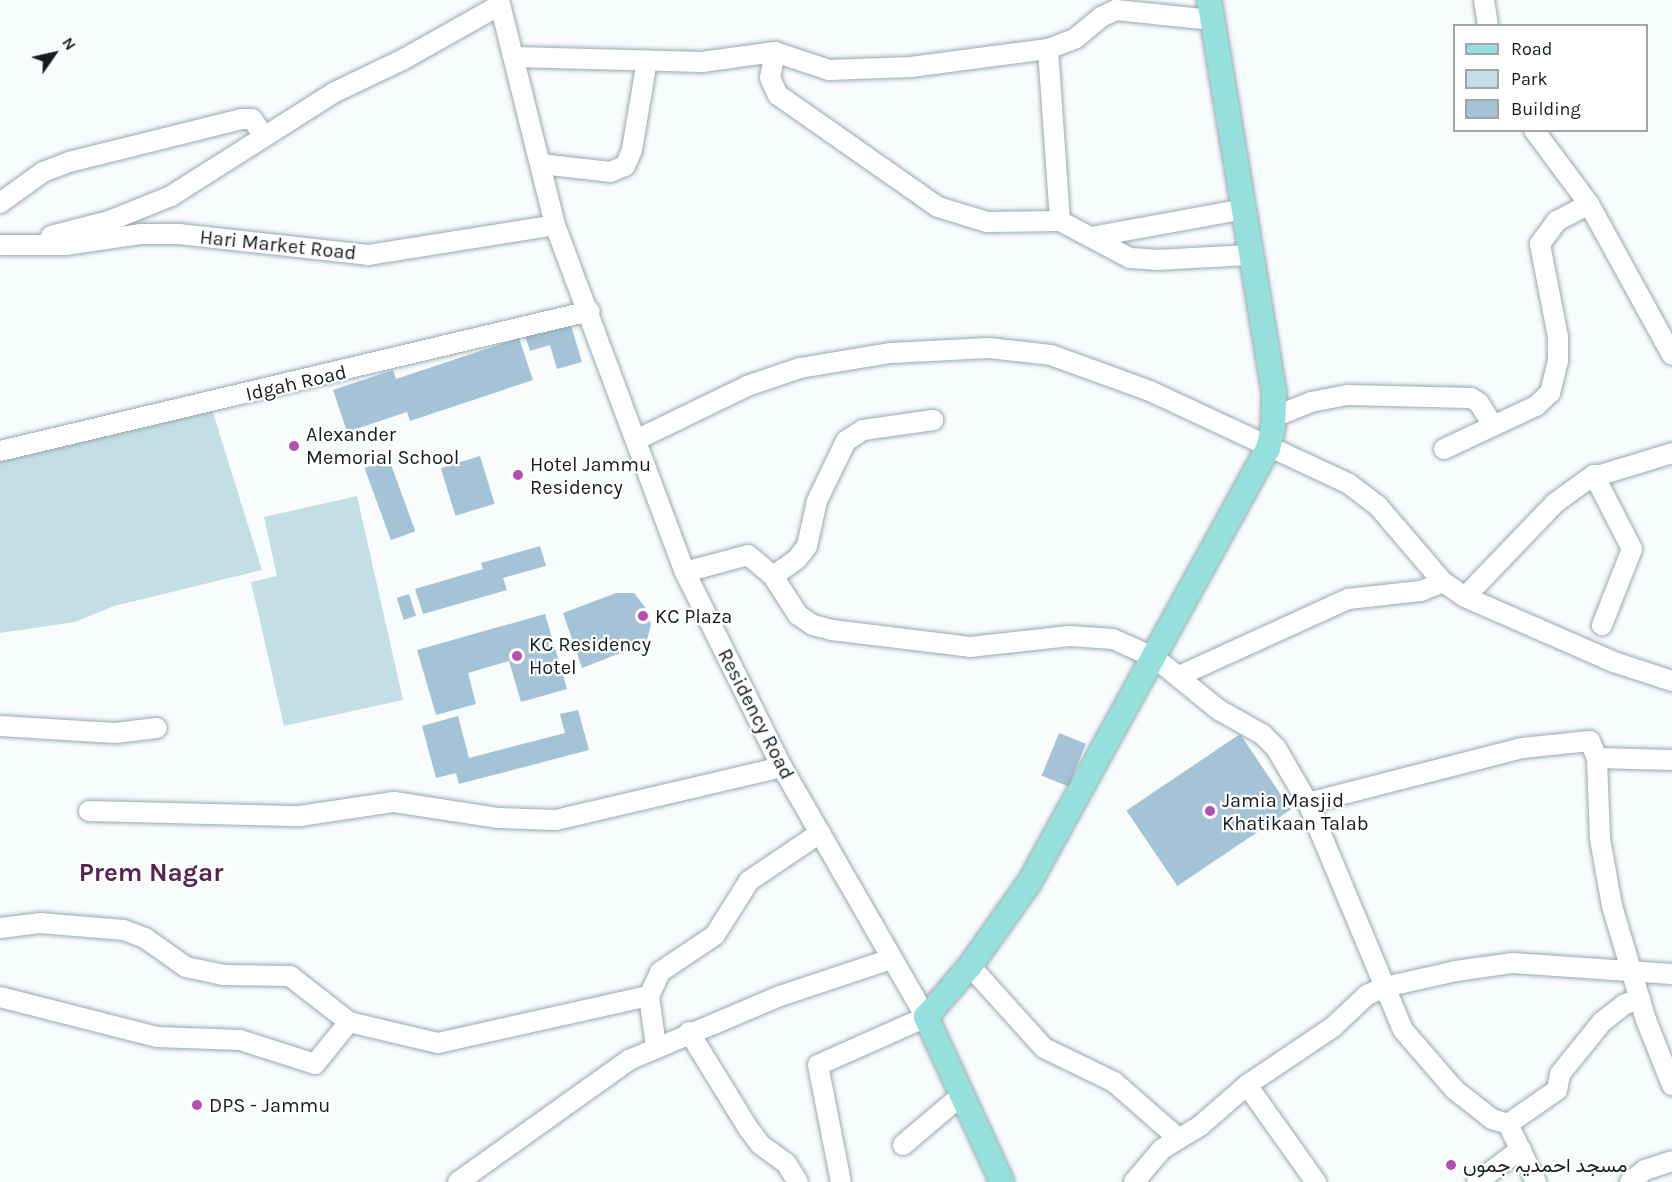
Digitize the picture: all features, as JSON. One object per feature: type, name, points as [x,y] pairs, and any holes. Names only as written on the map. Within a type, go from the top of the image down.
[{"type":"main road","points":[[926,1017],[969,966],[1029,883],[1268,449],[1274,417],[1274,392],[1249,255],[1245,209],[1210,10]]},
{"type":"main road","name":"Residency Road","points":[[926,1017],[1002,1182]]},
{"type":"street","points":[[1484,0],[1488,24]]},
{"type":"street","points":[[10,244],[146,208],[333,93],[404,59],[500,2]]},
{"type":"street","name":"Residency Road","points":[[500,2],[555,225],[638,439],[685,572],[782,767],[926,1017]]},
{"type":"street","points":[[515,57],[702,62],[775,52],[829,70],[911,67],[1048,48],[1076,38],[1101,17],[1116,10],[1210,10]]},
{"type":"street","points":[[1048,48],[1060,221]]},
{"type":"street","points":[[775,52],[770,78],[778,94],[845,140],[918,196],[963,218],[987,222],[1060,221],[1130,258],[1156,260],[1249,255]]},
{"type":"street","points":[[541,164],[610,172],[625,166],[632,150],[647,60]]},
{"type":"street","points":[[0,203],[54,167],[114,151],[242,119],[252,120],[264,136]]},
{"type":"street","points":[[1535,132],[1589,204],[1666,328],[1672,355]]},
{"type":"street","points":[[1444,448],[1492,424],[1536,406],[1550,393],[1558,361],[1558,338],[1540,244],[1557,220],[1589,204]]},
{"type":"street","points":[[1091,237],[1245,209]]},
{"type":"street","name":"Hari Market Road","points":[[10,244],[65,245],[140,234],[179,234],[368,255],[555,225]]},
{"type":"street","name":"Idgah Road","points":[[0,451],[590,311]]},
{"type":"street","points":[[638,439],[747,386],[800,368],[891,353],[989,348],[1025,350],[1078,364],[1150,391],[1362,493],[1443,582],[1465,597],[1614,662],[1672,681]]},
{"type":"street","points":[[1274,417],[1311,402],[1348,395],[1471,398],[1479,403],[1492,424]]},
{"type":"street","points":[[773,576],[797,559],[807,546],[821,490],[846,441],[863,430],[933,420]]},
{"type":"street","points":[[1465,597],[1563,495],[1582,480],[1672,453]]},
{"type":"street","points":[[1597,476],[1632,553],[1602,625]]},
{"type":"street","points":[[685,572],[748,555],[773,576],[798,615],[813,625],[831,630],[970,647],[1089,634],[1113,639],[1155,657],[1219,710],[1262,734],[1276,748],[1308,803],[1403,1030],[1435,1070],[1472,1104],[1508,1124],[1536,1182]]},
{"type":"street","points":[[1179,676],[1348,598],[1420,591],[1443,582]]},
{"type":"street","points":[[0,726],[115,733],[157,728]]},
{"type":"street","points":[[1308,803],[1522,748],[1587,740],[1593,744],[1597,758],[1604,868],[1640,999],[1672,1085]]},
{"type":"street","points":[[1597,758],[1672,760]]},
{"type":"street","points":[[88,811],[194,816],[300,816],[394,802],[499,818],[556,820],[782,767]]},
{"type":"street","points":[[656,1047],[649,996],[660,972],[702,947],[724,925],[749,881],[820,833]]},
{"type":"street","points":[[0,928],[40,923],[124,930],[145,938],[186,967],[204,972],[290,976],[349,1022],[438,1042],[565,1018],[649,996]]},
{"type":"street","points":[[458,1182],[629,1060],[689,1032],[891,959]]},
{"type":"street","points":[[1134,1182],[1162,1149],[1200,1126],[1247,1085],[1333,1028],[1367,995],[1385,987],[1456,971],[1513,963],[1672,974]]},
{"type":"street","points":[[969,966],[1044,1048],[1114,1082],[1179,1139]]},
{"type":"street","points":[[0,997],[157,1037],[240,1040],[315,1064],[349,1022]]},
{"type":"street","points":[[1508,1124],[1557,1090],[1560,1074],[1602,1022],[1625,1004],[1640,999]]},
{"type":"street","points":[[841,1182],[818,1065],[926,1017]]},
{"type":"street","points":[[689,1032],[748,1128],[761,1145],[786,1163],[798,1182]]},
{"type":"street","points":[[1247,1085],[1316,1182]]},
{"type":"street","points":[[903,1145],[962,1095]]},
{"type":"street","points":[[1477,1182],[1521,1149]]},
{"type":"street","points":[[1630,1182],[1645,1170],[1672,1161]]},
{"type":"green space","points":[[210,403],[262,570],[114,606],[75,622],[0,633],[0,458]]},
{"type":"green space","points":[[357,496],[403,700],[284,726],[251,582],[277,576],[264,517]]},
{"type":"building","points":[[569,319],[582,362],[557,369],[550,345],[530,351],[524,333]]},
{"type":"building","points":[[519,338],[533,380],[410,421],[407,412],[347,432],[333,390],[393,370],[396,379]]},
{"type":"building","points":[[480,456],[495,504],[455,516],[441,468]]},
{"type":"building","points":[[389,459],[415,531],[391,540],[365,468]]},
{"type":"building","points":[[540,546],[546,566],[503,578],[507,590],[423,614],[415,589],[483,569],[481,563]]},
{"type":"building","points":[[616,593],[634,593],[645,607],[651,625],[646,643],[582,668],[563,613]]},
{"type":"building","points":[[409,594],[416,616],[404,620],[397,598]]},
{"type":"building","points":[[545,614],[567,689],[521,702],[509,661],[468,673],[476,704],[436,715],[417,650]]},
{"type":"building","points":[[578,710],[589,750],[459,784],[456,773],[436,778],[422,726],[458,716],[469,758],[565,733],[560,714]]},
{"type":"building","points":[[1059,733],[1086,744],[1069,787],[1042,776]]},
{"type":"building","name":"Jamia Masjid Khatikaan Talab","points":[[1240,734],[1291,809],[1177,886],[1126,811]]},
{"type":"place","name":"Alexander Memorial School","points":[[294,446]]},
{"type":"place","name":"Hotel Jammu Residency","points":[[518,475]]},
{"type":"place","name":"KC Plaza","points":[[643,616]]},
{"type":"place","name":"KC Residency Hotel","points":[[517,656]]},
{"type":"place","name":"Jamia Masjid Khatikaan Talab","points":[[1210,811]]},
{"type":"place","name":"DPS - Jammu","points":[[197,1105]]},
{"type":"place","name":"مسجد احمدیہ جموں","points":[[1451,1165]]},
{"type":"district","name":"Prem Nagar","points":[[151,873]]}]
